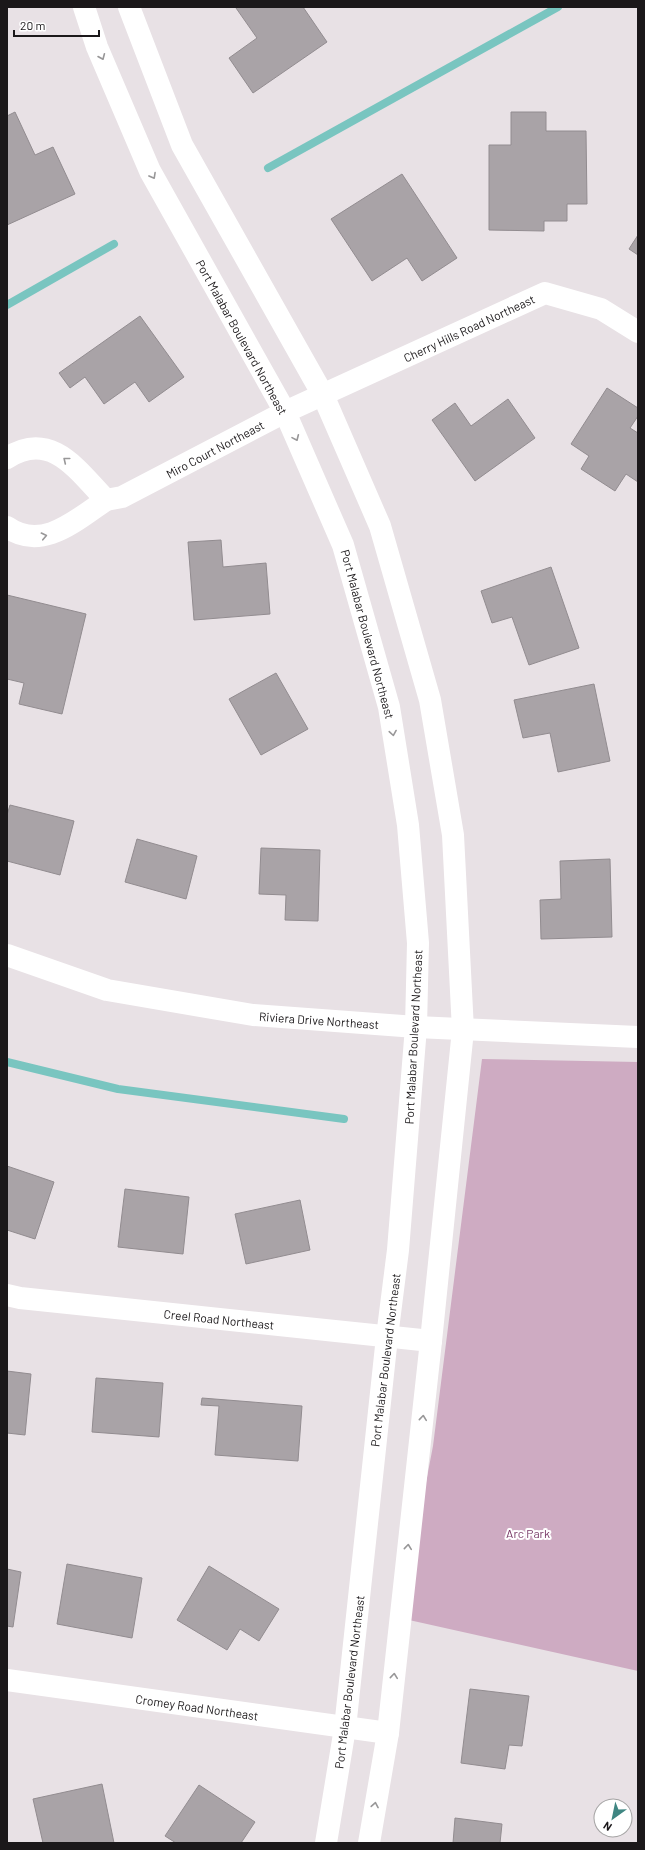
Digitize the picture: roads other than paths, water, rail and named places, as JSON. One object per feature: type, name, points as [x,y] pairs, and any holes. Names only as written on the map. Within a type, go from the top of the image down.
[{"type":"street","name":"Port Malabar Boulevard Northeast","points":[[84,7],[97,47],[150,171],[285,412],[343,545],[389,707],[409,832],[418,943],[416,1027],[398,1250],[386,1337],[345,1728],[326,1843]]},
{"type":"street","points":[[129,7],[182,145],[323,395],[380,526],[430,700],[453,835],[463,1030],[388,1733],[368,1843]]},
{"type":"street","name":"Cherry Hills Road Northeast","points":[[323,395],[545,293],[601,309],[638,332]]},
{"type":"street","name":"Miro Court Northeast","points":[[7,527],[21,535],[37,537],[52,534],[106,500],[122,497],[285,412],[323,395]]},
{"type":"street","points":[[7,458],[17,451],[31,448],[45,448],[57,453],[68,461],[106,500]]},
{"type":"street","name":"Riviera Drive Northeast","points":[[7,954],[107,990],[253,1015],[463,1030],[638,1037]]},
{"type":"street","name":"Creel Road Northeast","points":[[7,1295],[20,1298],[431,1341]]},
{"type":"street","name":"Cromey Road Northeast","points":[[7,1680],[388,1733]]},
{"type":"waterway","points":[[268,168],[558,7]]},
{"type":"waterway","points":[[7,305],[114,244]]},
{"type":"waterway","points":[[7,1062],[118,1089],[344,1119]]},
{"type":"park label","name":"Arc Park","points":[[528,1533]]}]
